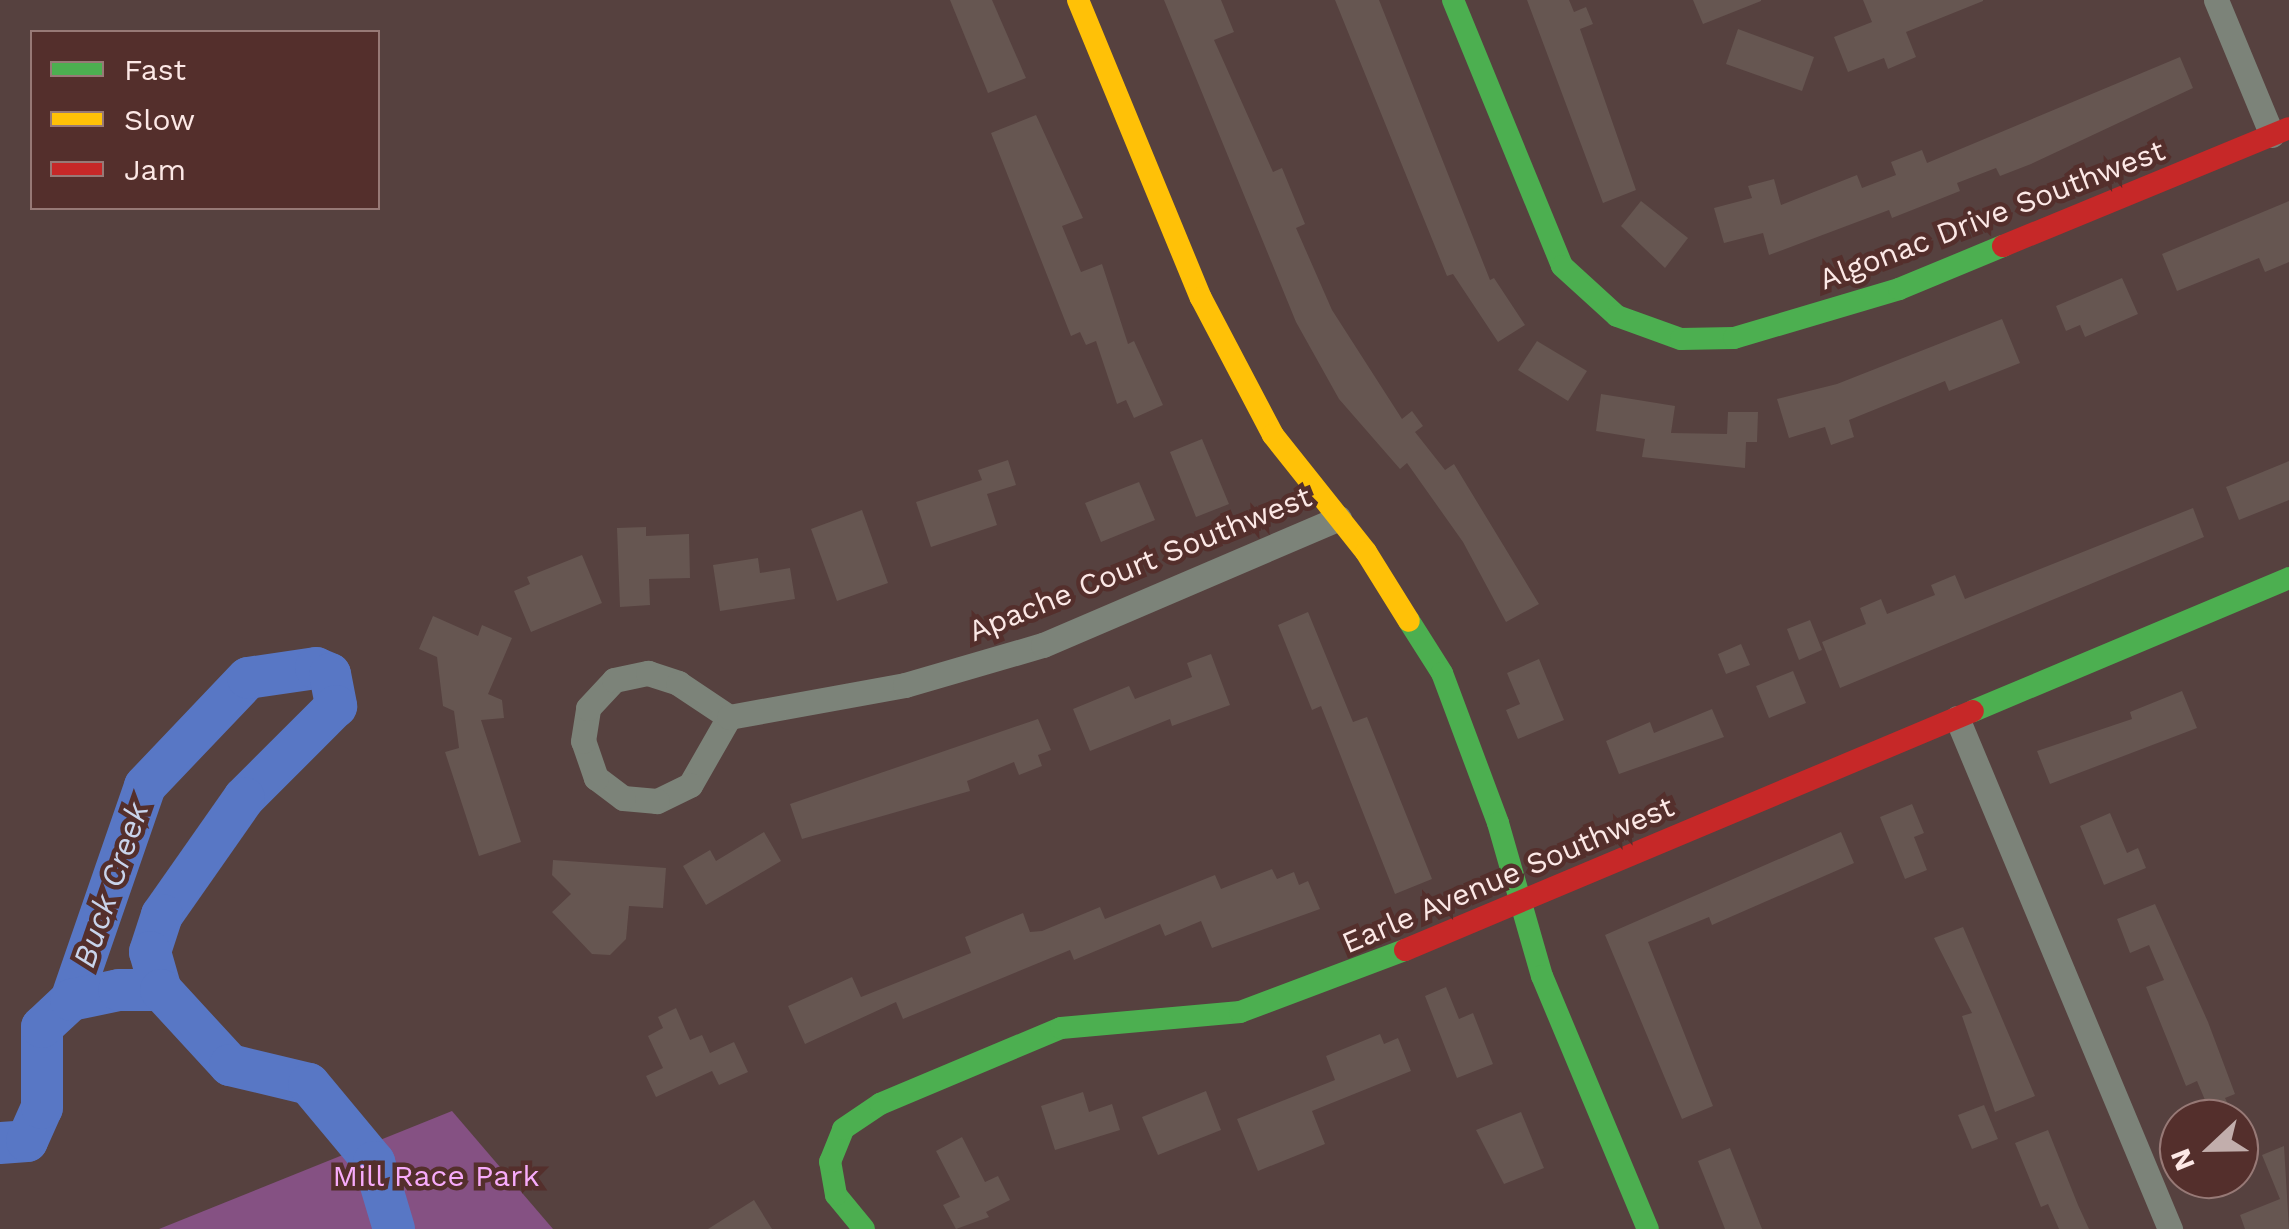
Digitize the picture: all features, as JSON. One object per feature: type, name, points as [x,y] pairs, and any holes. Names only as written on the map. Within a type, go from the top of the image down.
[{"type":"street","points":[[1078,0],[1201,298],[1273,435],[1340,518],[1442,673],[1524,902],[1542,976],[1648,1229]]},
{"type":"street","name":"Algonac Drive Southwest","points":[[1452,0],[1562,266],[1617,316],[1681,340],[1734,338],[1861,302],[2281,131]]},
{"type":"street","points":[[2216,0],[2281,131]]},
{"type":"street","name":"Apache Court Southwest","points":[[729,718],[905,685],[1043,645],[1340,518]]},
{"type":"street","name":"Earle Avenue Southwest","points":[[864,1229],[836,1195],[830,1162],[842,1129],[880,1104],[1060,1028],[1240,1012],[1299,994],[2289,578]]},
{"type":"street","points":[[648,673],[678,684],[729,718],[690,785],[657,801],[623,798],[596,778],[584,740],[588,708],[614,680],[648,673]]},
{"type":"street","points":[[1957,718],[2170,1229]]},
{"type":"green space","name":"Mill Race Park","points":[[452,1111],[553,1229],[159,1229]]},
{"type":"building","points":[[950,0],[992,0],[1026,78],[988,93]]},
{"type":"building","points":[[1164,0],[1221,0],[1234,32],[1214,40],[1273,172],[1282,168],[1305,224],[1296,228],[1332,310],[1402,419],[1412,411],[1423,426],[1415,432],[1445,470],[1454,464],[1539,604],[1506,622],[1463,542],[1407,463],[1400,469],[1339,399],[1296,322]]},
{"type":"building","points":[[1335,0],[1379,0],[1490,280],[1494,278],[1525,325],[1498,342],[1453,274],[1447,276]]},
{"type":"building","points":[[1527,0],[1569,0],[1574,12],[1586,7],[1593,24],[1580,29],[1636,190],[1603,203]]},
{"type":"building","points":[[1693,0],[1761,0],[1761,1],[1703,24]]},
{"type":"building","points":[[1863,0],[1983,1],[1906,32],[1916,57],[1888,69],[1884,58],[1848,72],[1834,37],[1872,22]]},
{"type":"building","points":[[1738,29],[1814,57],[1802,91],[1726,64]]},
{"type":"building","points":[[2180,57],[2193,88],[2031,164],[2000,176],[1996,168],[1957,183],[1960,191],[1892,218],[1889,210],[1769,255],[1763,233],[1724,243],[1714,208],[1752,198],[1748,186],[1774,179],[1781,205],[1857,175],[1862,188],[1896,175],[1891,162],[1922,150],[1927,163]]},
{"type":"building","points":[[1036,115],[1083,218],[1062,226],[1081,272],[1102,264],[1128,344],[1134,341],[1163,405],[1134,418],[1126,400],[1117,404],[1096,341],[1086,345],[1080,332],[1071,336],[991,133]]},
{"type":"building","points":[[1641,201],[1688,238],[1665,268],[1621,226]]},
{"type":"building","points":[[2289,201],[2289,262],[2265,272],[2259,258],[2177,291],[2162,254]]},
{"type":"building","points":[[2122,278],[2138,314],[2085,337],[2080,325],[2066,331],[2056,306]]},
{"type":"building","points":[[2002,319],[2020,363],[1949,391],[1945,381],[1849,420],[1854,437],[1831,445],[1825,427],[1789,438],[1777,399],[1837,384]]},
{"type":"building","points":[[1537,341],[1587,371],[1568,401],[1518,370]]},
{"type":"building","points":[[1601,394],[1675,406],[1671,433],[1727,434],[1728,412],[1758,412],[1757,442],[1746,442],[1745,468],[1642,457],[1645,439],[1596,431]]},
{"type":"building","points":[[1202,439],[1229,504],[1196,517],[1170,452]]},
{"type":"building","points":[[1008,460],[1016,485],[987,494],[997,525],[931,547],[916,502],[982,480],[978,470]]},
{"type":"building","points":[[2289,461],[2289,500],[2239,520],[2226,487]]},
{"type":"building","points":[[1139,482],[1155,520],[1101,542],[1085,503]]},
{"type":"building","points":[[2193,508],[2204,537],[1840,688],[1822,642],[1866,624],[1860,608],[1881,599],[1887,614],[1935,595],[1931,585],[1955,575],[1965,599]]},
{"type":"building","points":[[862,510],[888,583],[837,601],[811,529]]},
{"type":"building","points":[[646,527],[646,536],[689,534],[690,578],[649,579],[650,605],[620,607],[617,528]]},
{"type":"building","points":[[582,555],[602,603],[531,632],[514,591],[530,584],[527,577]]},
{"type":"building","points":[[758,558],[760,573],[790,568],[795,599],[720,611],[713,565]]},
{"type":"building","points":[[1308,612],[1353,722],[1367,717],[1432,879],[1395,894],[1321,706],[1312,710],[1278,625]]},
{"type":"building","points":[[433,616],[478,636],[482,625],[512,638],[488,694],[502,700],[504,718],[481,720],[521,842],[479,856],[445,752],[459,748],[454,711],[443,706],[437,657],[419,649]]},
{"type":"building","points":[[1810,620],[1822,650],[1799,660],[1787,629]]},
{"type":"building","points":[[1741,644],[1750,665],[1726,674],[1718,654]]},
{"type":"building","points":[[1211,654],[1230,705],[1172,726],[1170,719],[1090,751],[1073,709],[1129,686],[1135,699],[1192,677],[1187,663]]},
{"type":"building","points":[[1539,659],[1564,720],[1518,739],[1506,710],[1520,704],[1507,673]]},
{"type":"building","points":[[1793,671],[1806,703],[1769,718],[1756,686]]},
{"type":"building","points":[[2182,691],[2197,728],[2050,784],[2037,751],[2132,719],[2130,712]]},
{"type":"building","points":[[1712,709],[1724,737],[1619,774],[1606,741],[1650,722],[1654,733]]},
{"type":"building","points":[[1038,719],[1051,750],[1038,755],[1042,766],[1019,775],[1014,762],[967,781],[970,791],[802,839],[790,804]]},
{"type":"building","points":[[1912,804],[1924,833],[1914,837],[1927,870],[1905,879],[1880,817]]},
{"type":"building","points":[[2110,813],[2127,853],[2138,848],[2146,868],[2104,885],[2080,826]]},
{"type":"building","points":[[764,832],[781,861],[706,905],[683,866],[710,850],[716,861]]},
{"type":"building","points":[[1841,832],[1854,863],[1712,925],[1709,917],[1648,942],[1713,1106],[1682,1119],[1605,935]]},
{"type":"building","points":[[553,860],[666,868],[663,908],[629,906],[626,939],[610,955],[592,954],[552,912],[571,894],[552,875]]},
{"type":"building","points":[[1272,869],[1277,879],[1294,872],[1299,885],[1308,881],[1320,909],[1212,948],[1201,921],[1165,936],[1160,924],[1074,960],[1070,950],[903,1019],[896,1002],[805,1044],[788,1006],[852,977],[861,997],[971,953],[965,937],[1023,913],[1030,932],[1042,931],[1100,907],[1105,919],[1215,875],[1221,889]]},
{"type":"building","points":[[2155,904],[2208,1022],[2235,1094],[2225,1099],[2205,1099],[2197,1081],[2186,1086],[2146,987],[2164,980],[2149,945],[2130,953],[2117,919]]},
{"type":"building","points":[[1963,927],[2035,1096],[1995,1112],[1962,1016],[1972,1013],[1934,938]]},
{"type":"building","points":[[1446,987],[1459,1019],[1473,1013],[1493,1064],[1457,1078],[1425,996]]},
{"type":"building","points":[[676,1008],[690,1040],[702,1035],[710,1053],[734,1042],[748,1072],[719,1085],[712,1071],[656,1097],[646,1076],[663,1068],[648,1036],[663,1028],[658,1017]]},
{"type":"building","points":[[1380,1034],[1384,1044],[1398,1038],[1411,1071],[1312,1111],[1325,1144],[1258,1171],[1237,1119],[1335,1080],[1326,1056]]},
{"type":"building","points":[[1206,1091],[1221,1130],[1158,1155],[1142,1117]]},
{"type":"building","points":[[1083,1092],[1089,1112],[1112,1104],[1120,1130],[1055,1150],[1041,1106]]},
{"type":"building","points":[[1984,1105],[1998,1139],[1972,1149],[1958,1115]]},
{"type":"building","points":[[1521,1112],[1544,1168],[1504,1184],[1476,1130]]},
{"type":"building","points":[[2048,1130],[2089,1229],[2059,1229],[2048,1204],[2041,1207],[2015,1143]]},
{"type":"building","points":[[962,1137],[985,1182],[998,1176],[1010,1200],[986,1212],[989,1217],[956,1229],[943,1205],[960,1197],[936,1151]]},
{"type":"building","points":[[2284,1146],[2289,1229],[2245,1229],[2240,1215],[2280,1199],[2262,1155]]},
{"type":"building","points":[[1730,1148],[1762,1229],[1725,1229],[1698,1161]]},
{"type":"building","points":[[754,1200],[772,1229],[708,1229]]},
{"type":"waterway","name":"Buck Creek","points":[[71,1000],[145,786],[248,678],[316,668],[330,674],[336,706],[244,798],[162,915],[150,952],[161,990]]},
{"type":"waterway","name":"Buck Creek","points":[[0,1143],[27,1141],[42,1108],[42,1027],[71,1000],[119,990],[161,990],[230,1065],[309,1084],[374,1162],[394,1229]]},
{"type":"traffic: fast","points":[[1453,0],[1562,266],[1617,316],[1681,339],[1734,338],[1899,289],[2003,246]]},
{"type":"traffic: fast","points":[[1973,711],[2289,578]]},
{"type":"traffic: fast","points":[[1409,621],[1442,673],[1498,823],[1542,976],[1648,1229]]},
{"type":"traffic: fast","points":[[864,1229],[836,1195],[830,1162],[843,1129],[880,1104],[1061,1028],[1240,1012],[1405,950]]},
{"type":"traffic: slow","points":[[1078,0],[1201,298],[1273,435],[1366,552],[1409,621]]},
{"type":"traffic: jam","points":[[2003,246],[2289,128]]},
{"type":"traffic: jam","points":[[1405,950],[1973,711]]}]
